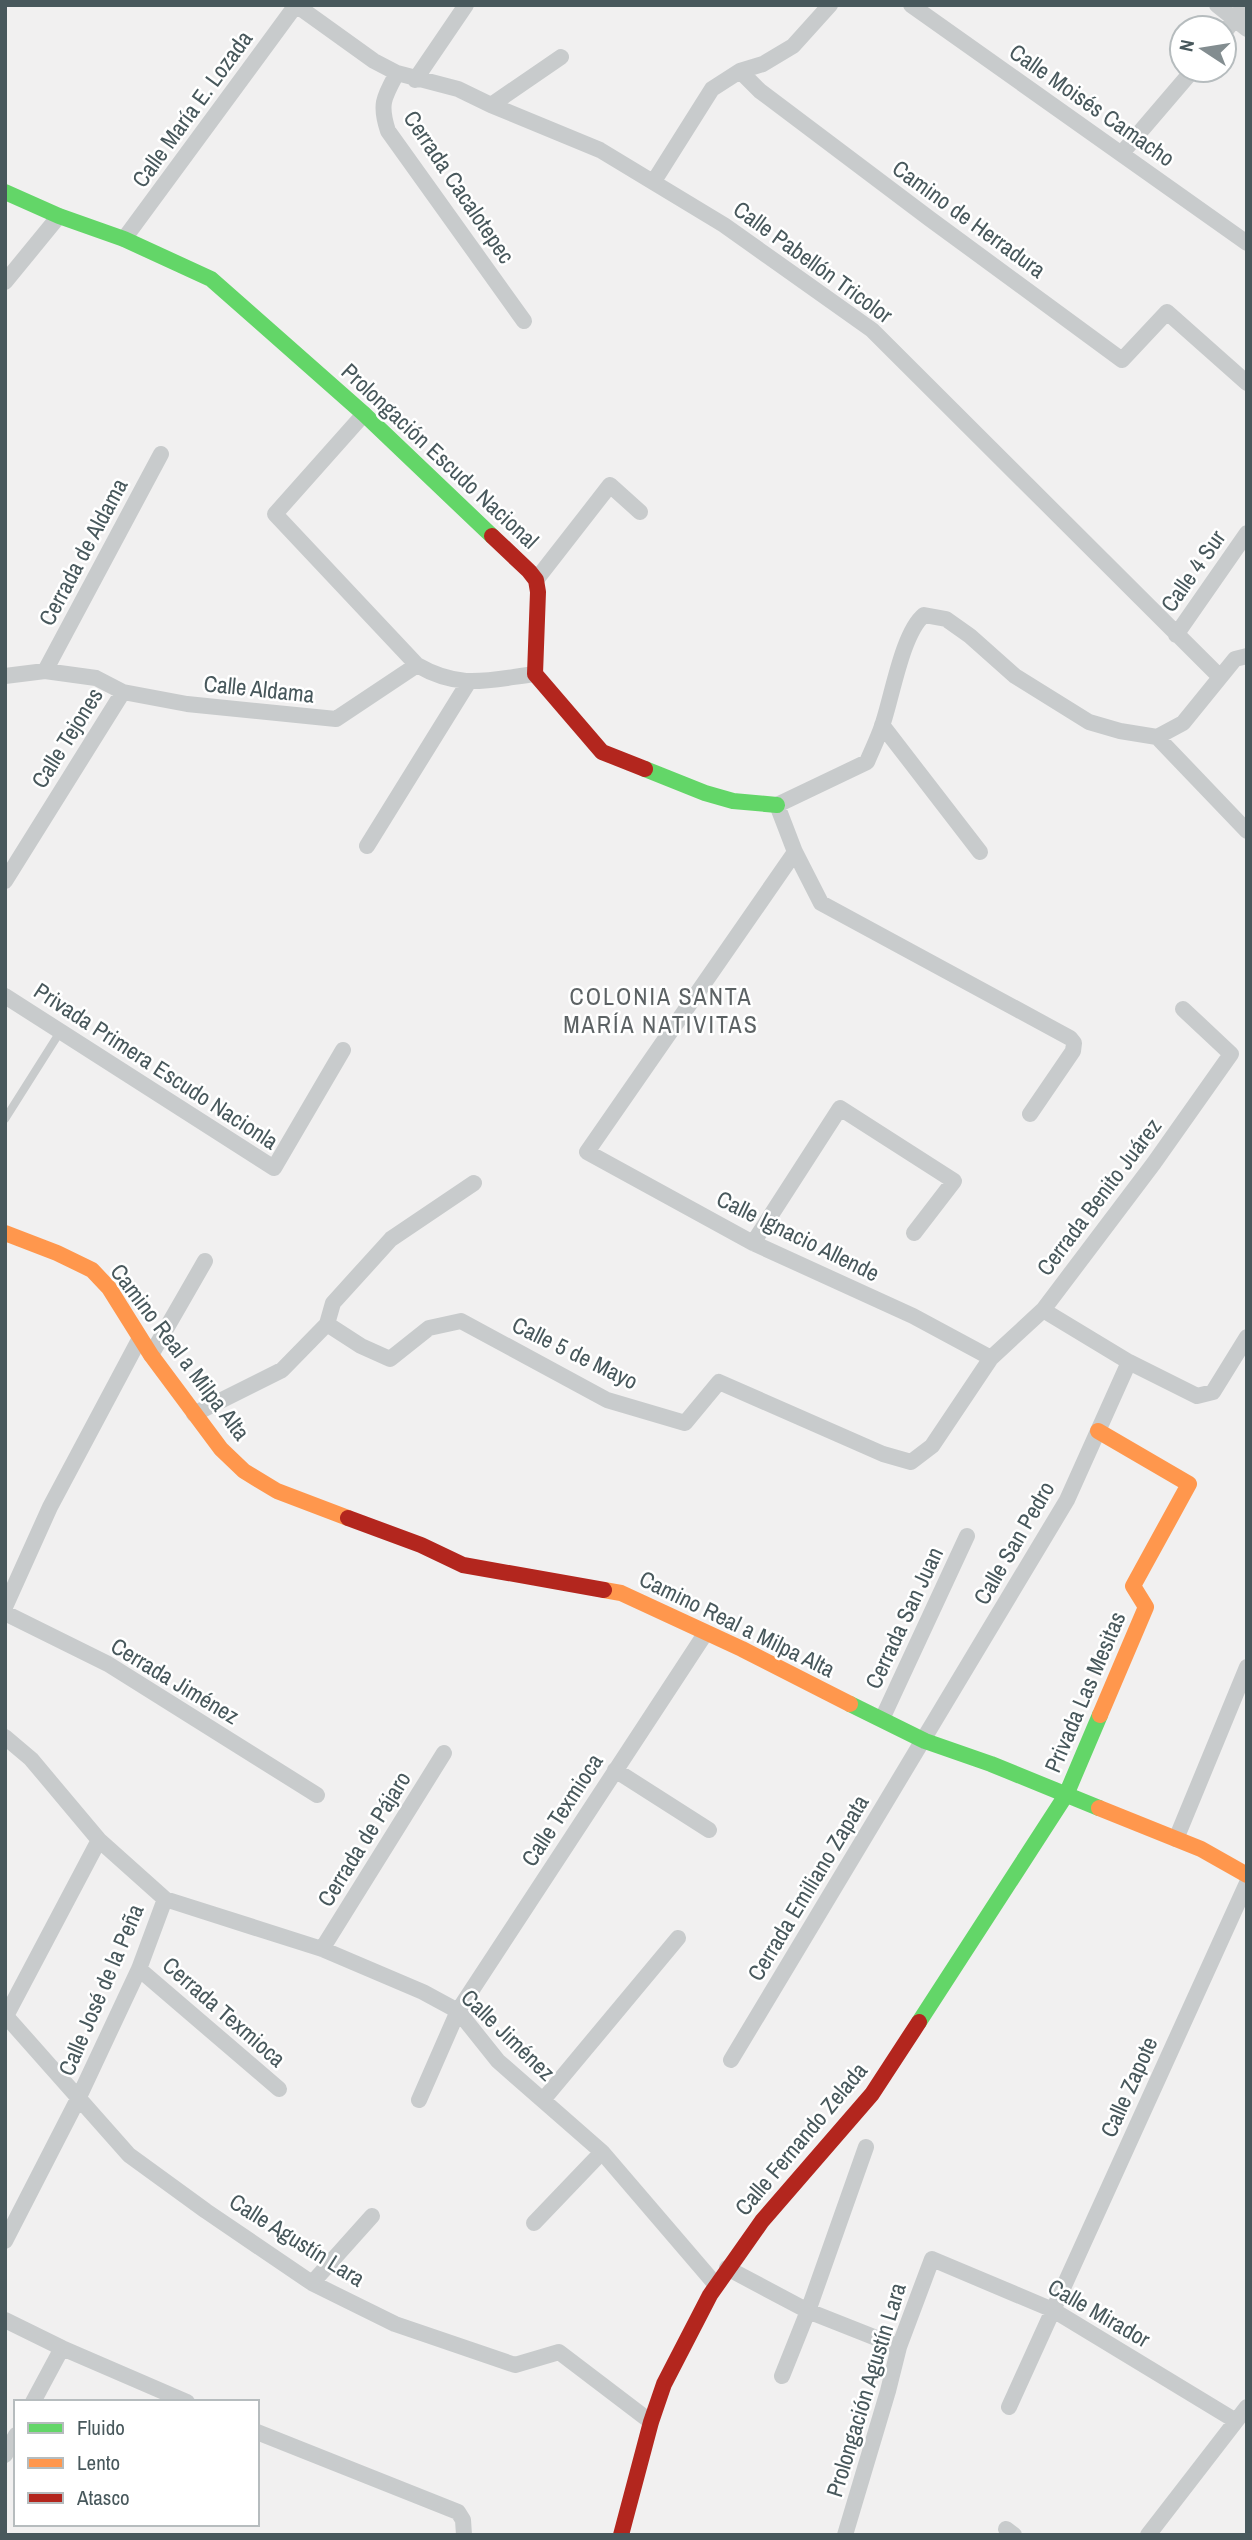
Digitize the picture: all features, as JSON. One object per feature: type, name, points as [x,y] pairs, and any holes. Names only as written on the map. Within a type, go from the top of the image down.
[{"type":"street","name":"Calle Pabellón Tricolor","points":[[296,5],[374,61],[397,74],[458,89],[491,106],[600,150],[724,225],[872,330],[1219,676]]},
{"type":"street","name":"Calle María E. Lozada","points":[[124,239],[296,5]]},
{"type":"street","points":[[415,80],[466,5]]},
{"type":"street","points":[[654,181],[712,89],[740,71],[763,64],[793,46],[829,5]]},
{"type":"street","name":"Calle Moisés Camacho","points":[[911,5],[1247,243]]},
{"type":"street","points":[[1217,5],[1241,25],[1245,5]]},
{"type":"street","points":[[491,106],[561,57]]},
{"type":"street","name":"Camino de Herradura","points":[[740,71],[781,107],[1122,360],[1167,312],[1247,383]]},
{"type":"street","name":"Cerrada Cacalotepec","points":[[397,74],[387,93],[382,111],[388,131],[524,321]]},
{"type":"street","points":[[1122,153],[1181,84]]},
{"type":"street","name":"Prolongación Escudo Nacional","points":[[5,191],[59,216],[124,239],[211,279],[364,414],[536,580],[538,592],[535,674]]},
{"type":"street","points":[[5,282],[59,216]]},
{"type":"street","points":[[364,414],[275,514],[417,665],[438,677],[468,683],[535,674],[602,752],[705,793],[733,801],[777,805],[867,762],[882,725],[909,636],[916,622],[924,615],[934,615],[946,619],[970,636],[1015,676],[1089,722],[1120,731],[1157,737],[1247,831]]},
{"type":"street","name":"Cerrada de Aldama","points":[[46,671],[161,454]]},
{"type":"street","points":[[536,580],[610,485],[640,512]]},
{"type":"street","name":"Calle 4 Sur","points":[[1176,635],[1247,533]]},
{"type":"street","points":[[1157,737],[1183,723],[1235,659],[1247,656]]},
{"type":"street","name":"Calle Aldama","points":[[5,676],[46,671],[96,678],[122,692],[229,710],[336,719],[417,665]]},
{"type":"street","points":[[367,846],[468,683]]},
{"type":"street","name":"Calle Tejones","points":[[5,881],[122,692]]},
{"type":"street","points":[[882,725],[980,852]]},
{"type":"street","points":[[777,805],[795,852],[821,903],[1070,1038],[1074,1043],[1073,1051],[1030,1114]]},
{"type":"street","name":"Calle Ignacio Allende","points":[[795,852],[587,1152],[753,1243],[913,1316],[991,1358]]},
{"type":"street","name":"Privada Primera Escudo Nacionla","points":[[5,996],[274,1168],[343,1050]]},
{"type":"street","name":"Cerrada Benito Juárez","points":[[991,1358],[1043,1310],[1154,1163],[1231,1054],[1183,1009]]},
{"type":"street","points":[[753,1243],[839,1108],[954,1181],[914,1233]]},
{"type":"street","points":[[194,1414],[282,1370],[327,1324],[333,1303],[391,1240],[474,1183]]},
{"type":"street","name":"Camino Real a Milpa Alta","points":[[5,1233],[92,1270],[109,1288],[151,1355],[221,1449],[244,1471],[276,1490],[463,1564],[621,1593],[741,1649],[925,1741],[991,1764],[1201,1849],[1247,1875]]},
{"type":"street","points":[[151,1355],[205,1261]]},
{"type":"street","points":[[1043,1310],[1129,1362],[1197,1396],[1213,1392],[1247,1337]]},
{"type":"street","name":"Calle 5 de Mayo","points":[[327,1324],[360,1346],[390,1359],[429,1328],[461,1321],[607,1399],[685,1423],[719,1382],[883,1454],[911,1462],[932,1446],[991,1358]]},
{"type":"street","points":[[5,1607],[50,1507],[140,1338]]},
{"type":"street","name":"Calle San Pedro","points":[[925,1741],[1068,1500],[1129,1362]]},
{"type":"street","name":"Privada Las Mesitas","points":[[1066,1795],[1146,1607],[1133,1586],[1189,1484],[1098,1431]]},
{"type":"street","name":"Cerrada San Juan","points":[[882,1719],[967,1536]]},
{"type":"street","name":"Cerrada Jiménez","points":[[5,1613],[108,1664],[317,1795]]},
{"type":"street","name":"Calle Texmioca","points":[[419,2100],[458,2011],[705,1634]]},
{"type":"street","points":[[1176,1839],[1247,1667]]},
{"type":"street","points":[[5,1737],[31,1759],[99,1840],[164,1899]]},
{"type":"street","name":"Cerrada Emiliano Zapata","points":[[731,2060],[925,1741]]},
{"type":"street","name":"Cerrada de Pájaro","points":[[322,1949],[444,1753]]},
{"type":"street","points":[[615,1770],[709,1830]]},
{"type":"street","name":"Calle Fernando Zelada","points":[[621,2535],[664,2384],[716,2285],[762,2221],[872,2094],[1066,1795]]},
{"type":"street","points":[[6,2016],[99,1840]]},
{"type":"street","name":"Calle Zapote","points":[[1009,2407],[1247,1883]]},
{"type":"street","name":"Calle Jiménez","points":[[164,1899],[322,1949],[423,1992],[458,2011],[498,2061],[603,2152],[716,2285]]},
{"type":"street","name":"Calle José de la Peña","points":[[78,2099],[139,1969],[164,1899]]},
{"type":"street","points":[[543,2099],[678,1938]]},
{"type":"street","name":"Cerrada Texmioca","points":[[139,1969],[279,2089]]},
{"type":"street","name":"Calle Agustín Lara","points":[[6,2016],[129,2155],[312,2283],[395,2324],[515,2365],[559,2352],[651,2422]]},
{"type":"street","points":[[5,2241],[78,2099]]},
{"type":"street","points":[[782,2376],[866,2147]]},
{"type":"street","points":[[534,2223],[603,2152]]},
{"type":"street","points":[[312,2283],[372,2216]]},
{"type":"street","name":"Calle Mirador","points":[[932,2259],[1053,2310],[1236,2421]]},
{"type":"street","name":"Prolongación Agustín Lara","points":[[845,2535],[899,2347],[932,2259]]},
{"type":"street","points":[[727,2268],[808,2311],[899,2347]]},
{"type":"street","points":[[5,2320],[182,2400]]},
{"type":"street","points":[[34,2400],[62,2348]]},
{"type":"street","points":[[1148,2535],[1247,2407]]},
{"type":"street","points":[[259,2432],[458,2512],[463,2520],[464,2535]]},
{"type":"street","points":[[5,2455],[14,2438]]},
{"type":"lane","points":[[5,1119],[60,1032]]},
{"type":"traffic: fast","points":[[5,192],[59,216],[124,239],[211,279],[364,414],[492,536]]},
{"type":"traffic: fast","points":[[645,769],[733,801],[777,805]]},
{"type":"traffic: fast","points":[[850,1704],[925,1741],[991,1764],[1099,1808]]},
{"type":"traffic: fast","points":[[919,2022],[1066,1795],[1100,1715]]},
{"type":"traffic: slow","points":[[5,1233],[92,1270],[109,1288],[151,1355],[221,1449],[244,1471],[277,1491],[348,1518]]},
{"type":"traffic: slow","points":[[1098,1431],[1189,1484],[1133,1586],[1146,1607],[1100,1715]]},
{"type":"traffic: slow","points":[[604,1590],[621,1593],[742,1649],[850,1704]]},
{"type":"traffic: slow","points":[[1099,1808],[1201,1849],[1247,1875]]},
{"type":"traffic: jam","points":[[492,536],[536,580],[538,592],[535,674],[602,752],[645,769]]},
{"type":"traffic: jam","points":[[348,1518],[421,1545],[463,1565],[604,1590]]},
{"type":"traffic: jam","points":[[621,2535],[664,2384],[710,2295],[762,2221],[872,2094],[919,2022]]},
{"type":"district","name":"COLONIA SANTA MARÍA NATIVITAS","points":[[661,1011]]}]
